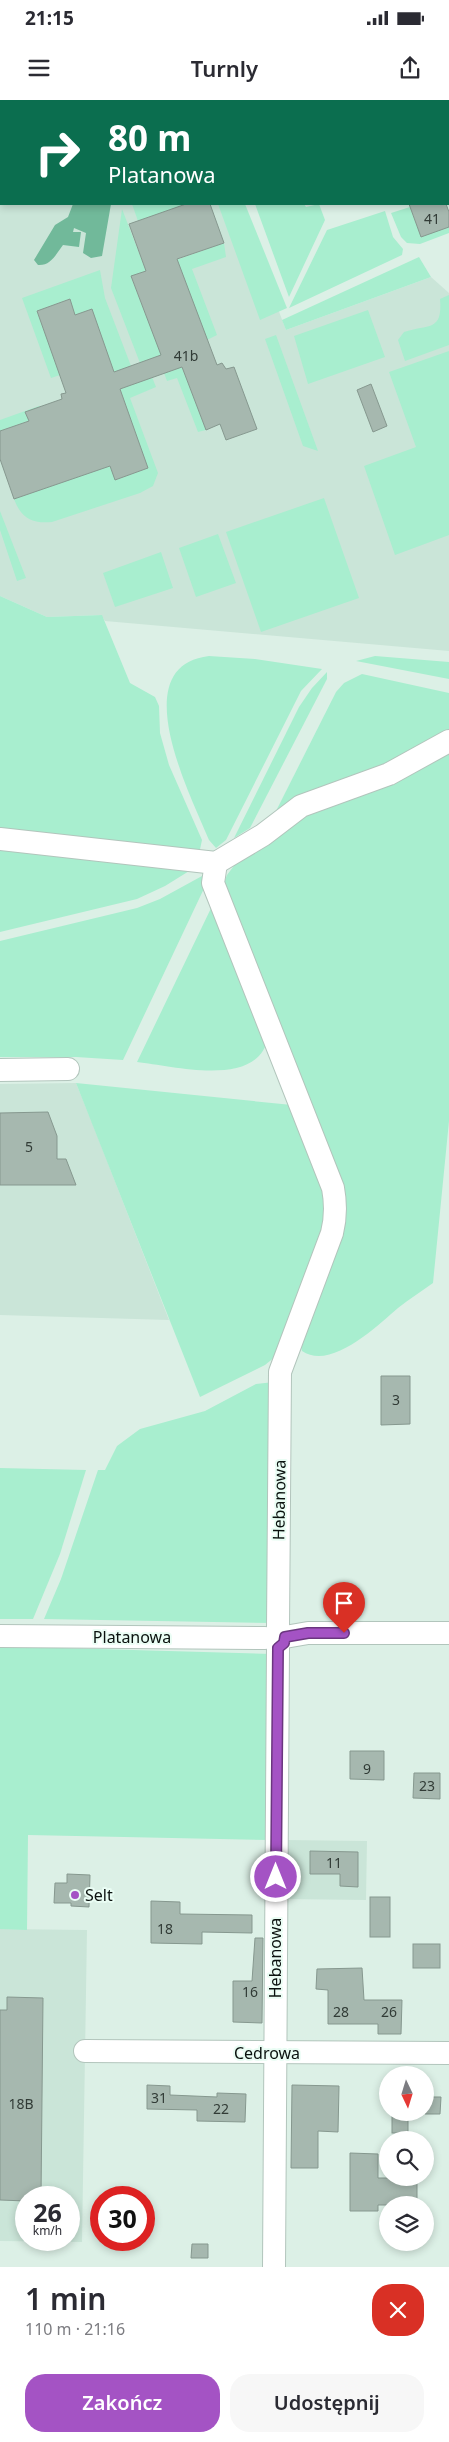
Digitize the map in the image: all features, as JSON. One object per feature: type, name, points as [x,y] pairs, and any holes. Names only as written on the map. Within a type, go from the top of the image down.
[{"type":"street","points":[[0,839],[216,863],[263,835],[301,806],[389,774],[449,741]]},
{"type":"street","name":"Hebanowa","points":[[216,863],[213,883],[333,1188],[336,1204],[336,1219],[332,1233],[280,1372],[276,1638],[274,2267]]},
{"type":"street","points":[[0,1070],[68,1069]]},
{"type":"street","name":"Platanowa","points":[[0,1636],[276,1638],[308,1633],[449,1633]]},
{"type":"street","name":"Cedrowa","points":[[85,2051],[449,2053]]},
{"type":"shaded area","points":[[0,205],[238,205],[286,330],[431,277],[449,293],[449,651],[105,621],[101,615],[47,617],[0,596]]},
{"type":"shaded area","points":[[76,1083],[169,1320],[0,1315],[0,1084]]},
{"type":"shaded area","points":[[284,1840],[367,1841],[366,1900],[284,1899]]},
{"type":"shaded area","points":[[0,1929],[87,1930],[82,2242],[80,2242],[80,2186],[15,2186],[15,2241],[0,2241]]},
{"type":"green space","points":[[73,205],[111,205],[102,256],[91,258],[83,253],[86,233],[74,228],[73,232],[81,232],[79,247],[63,245],[50,261],[43,265],[38,265],[34,260],[55,225],[68,217]]},
{"type":"green space","points":[[132,205],[183,205],[138,221]]},
{"type":"green space","points":[[218,205],[245,205],[287,308],[260,320]]},
{"type":"green space","points":[[255,205],[305,205],[306,207],[319,205],[325,220],[289,297]]},
{"type":"green space","points":[[410,207],[421,236],[449,227],[449,233],[420,244],[407,243],[401,237],[391,213]]},
{"type":"green space","points":[[122,209],[146,271],[131,277],[155,339],[176,350],[140,363],[111,288]]},
{"type":"green space","points":[[385,211],[393,237],[403,249],[402,255],[289,308],[327,230]]},
{"type":"green space","points":[[224,243],[226,257],[192,269],[217,335],[207,340],[162,265]]},
{"type":"green space","points":[[419,257],[431,277],[286,330],[282,320]]},
{"type":"green space","points":[[100,270],[105,298],[131,366],[114,372],[92,309],[75,315],[69,299],[37,311],[60,375],[51,378],[22,298]]},
{"type":"green space","points":[[449,295],[449,345],[405,361],[398,340],[404,332],[427,327],[436,322],[439,317],[440,299]]},
{"type":"green space","points":[[368,310],[385,357],[308,384],[294,336]]},
{"type":"green space","points":[[276,335],[318,451],[303,446],[265,339]]},
{"type":"green space","points":[[449,351],[449,535],[395,555],[364,466],[416,447],[389,372]]},
{"type":"green space","points":[[182,367],[206,430],[198,432],[177,378],[167,381],[164,373]]},
{"type":"green space","points":[[152,377],[156,387],[130,398],[158,473],[153,486],[140,493],[52,522],[33,521],[24,515],[14,499],[110,466],[116,480],[148,468],[120,389]]},
{"type":"green space","points":[[39,406],[49,414],[0,431],[0,420]]},
{"type":"green space","points":[[324,498],[359,598],[261,632],[226,532]]},
{"type":"green space","points":[[0,511],[26,578],[17,581],[0,530]]},
{"type":"green space","points":[[218,534],[236,583],[196,597],[179,548]]},
{"type":"green space","points":[[161,552],[173,588],[115,607],[103,573]]},
{"type":"green space","points":[[0,596],[47,617],[102,615],[130,683],[155,697],[159,706],[160,733],[169,765],[202,840],[199,854],[0,831]]},
{"type":"green space","points":[[209,656],[255,659],[322,669],[301,691],[226,840],[216,848],[209,840],[179,766],[170,736],[167,708],[170,683],[184,665]]},
{"type":"green space","points":[[375,656],[449,662],[449,679],[356,661]]},
{"type":"green space","points":[[327,672],[327,679],[250,828],[234,838],[299,707],[312,688]]},
{"type":"green space","points":[[362,674],[449,693],[449,736],[274,815],[336,692],[344,683]]},
{"type":"green space","points":[[449,748],[449,1121],[433,1283],[353,1344],[340,1351],[314,1356],[302,1351],[300,1342],[339,1234],[222,888],[227,875],[236,863],[293,821]]},
{"type":"green space","points":[[0,843],[194,868],[165,886],[137,899],[0,932]]},
{"type":"green space","points":[[202,876],[207,877],[208,880],[123,1060],[76,1057],[0,1057],[0,941],[137,908],[160,899]]},
{"type":"green space","points":[[214,902],[268,1037],[261,1053],[249,1063],[232,1069],[213,1071],[137,1062]]},
{"type":"green space","points":[[76,1083],[292,1105],[327,1186],[328,1221],[281,1352],[265,1365],[200,1397]]},
{"type":"green space","points":[[274,1382],[272,1623],[44,1619],[61,1579],[98,1470],[105,1470],[117,1446],[140,1429],[205,1411],[256,1384]]},
{"type":"green space","points":[[0,1468],[86,1470],[60,1554],[33,1619],[0,1619]]},
{"type":"green space","points":[[28,1647],[272,1654],[269,1840],[28,1835],[27,1930],[0,1929],[0,1648]]},
{"type":"building","points":[[183,205],[210,205],[224,243],[177,259],[217,365],[222,363],[226,369],[234,367],[257,429],[226,440],[220,424],[206,430],[182,367],[120,389],[148,468],[115,480],[110,466],[14,499],[0,459],[0,431],[29,421],[25,412],[62,399],[61,394],[66,393],[37,311],[70,299],[75,315],[92,309],[114,372],[161,355],[131,276],[146,271],[129,224]]},
{"type":"building","points":[[409,205],[446,205],[449,212],[449,227],[421,237]]},
{"type":"building","points":[[371,384],[387,426],[373,432],[357,390]]},
{"type":"building","points":[[48,1112],[57,1136],[57,1159],[66,1159],[76,1185],[0,1185],[0,1113]]},
{"type":"building","points":[[381,1376],[410,1376],[410,1424],[381,1425]]},
{"type":"building","points":[[350,1751],[384,1751],[384,1780],[350,1779]]},
{"type":"building","points":[[414,1773],[440,1773],[440,1799],[413,1798]]},
{"type":"building","points":[[310,1851],[358,1852],[358,1887],[340,1886],[340,1874],[310,1874]]},
{"type":"building","points":[[67,1874],[90,1875],[89,1907],[71,1906],[71,1903],[54,1903],[55,1883],[67,1883]]},
{"type":"building","points":[[370,1897],[390,1897],[390,1937],[370,1937]]},
{"type":"building","points":[[151,1901],[180,1902],[180,1914],[252,1915],[252,1933],[202,1932],[202,1944],[151,1943]]},
{"type":"building","points":[[255,1938],[263,1938],[262,2023],[233,2022],[233,1981],[252,1981]]},
{"type":"building","points":[[413,1944],[440,1944],[440,1968],[413,1968]]},
{"type":"building","points":[[362,1968],[364,2000],[402,2000],[401,2034],[378,2034],[378,2024],[328,2024],[328,1990],[316,1989],[317,1969]]},
{"type":"building","points":[[7,1997],[43,1998],[41,2186],[15,2186],[15,2201],[0,2200],[0,2010],[7,2010]]},
{"type":"building","points":[[147,2085],[170,2086],[170,2095],[217,2097],[217,2093],[246,2094],[245,2122],[197,2121],[197,2110],[147,2109]]},
{"type":"building","points":[[292,2085],[339,2086],[338,2132],[318,2131],[318,2168],[291,2168]]},
{"type":"building","points":[[434,2097],[441,2097],[440,2114],[434,2114]]},
{"type":"building","points":[[392,2121],[408,2121],[408,2131],[392,2131]]},
{"type":"building","points":[[350,2153],[378,2154],[379,2186],[417,2186],[417,2196],[379,2196],[378,2211],[350,2211]]},
{"type":"building","points":[[192,2244],[208,2244],[208,2258],[191,2258]]},
{"type":"place","name":"Selt","points":[[75,1895]]},
{"type":"route","points":[[276,1877],[278,1648],[284,1643],[285,1637],[308,1633],[344,1633]]}]
